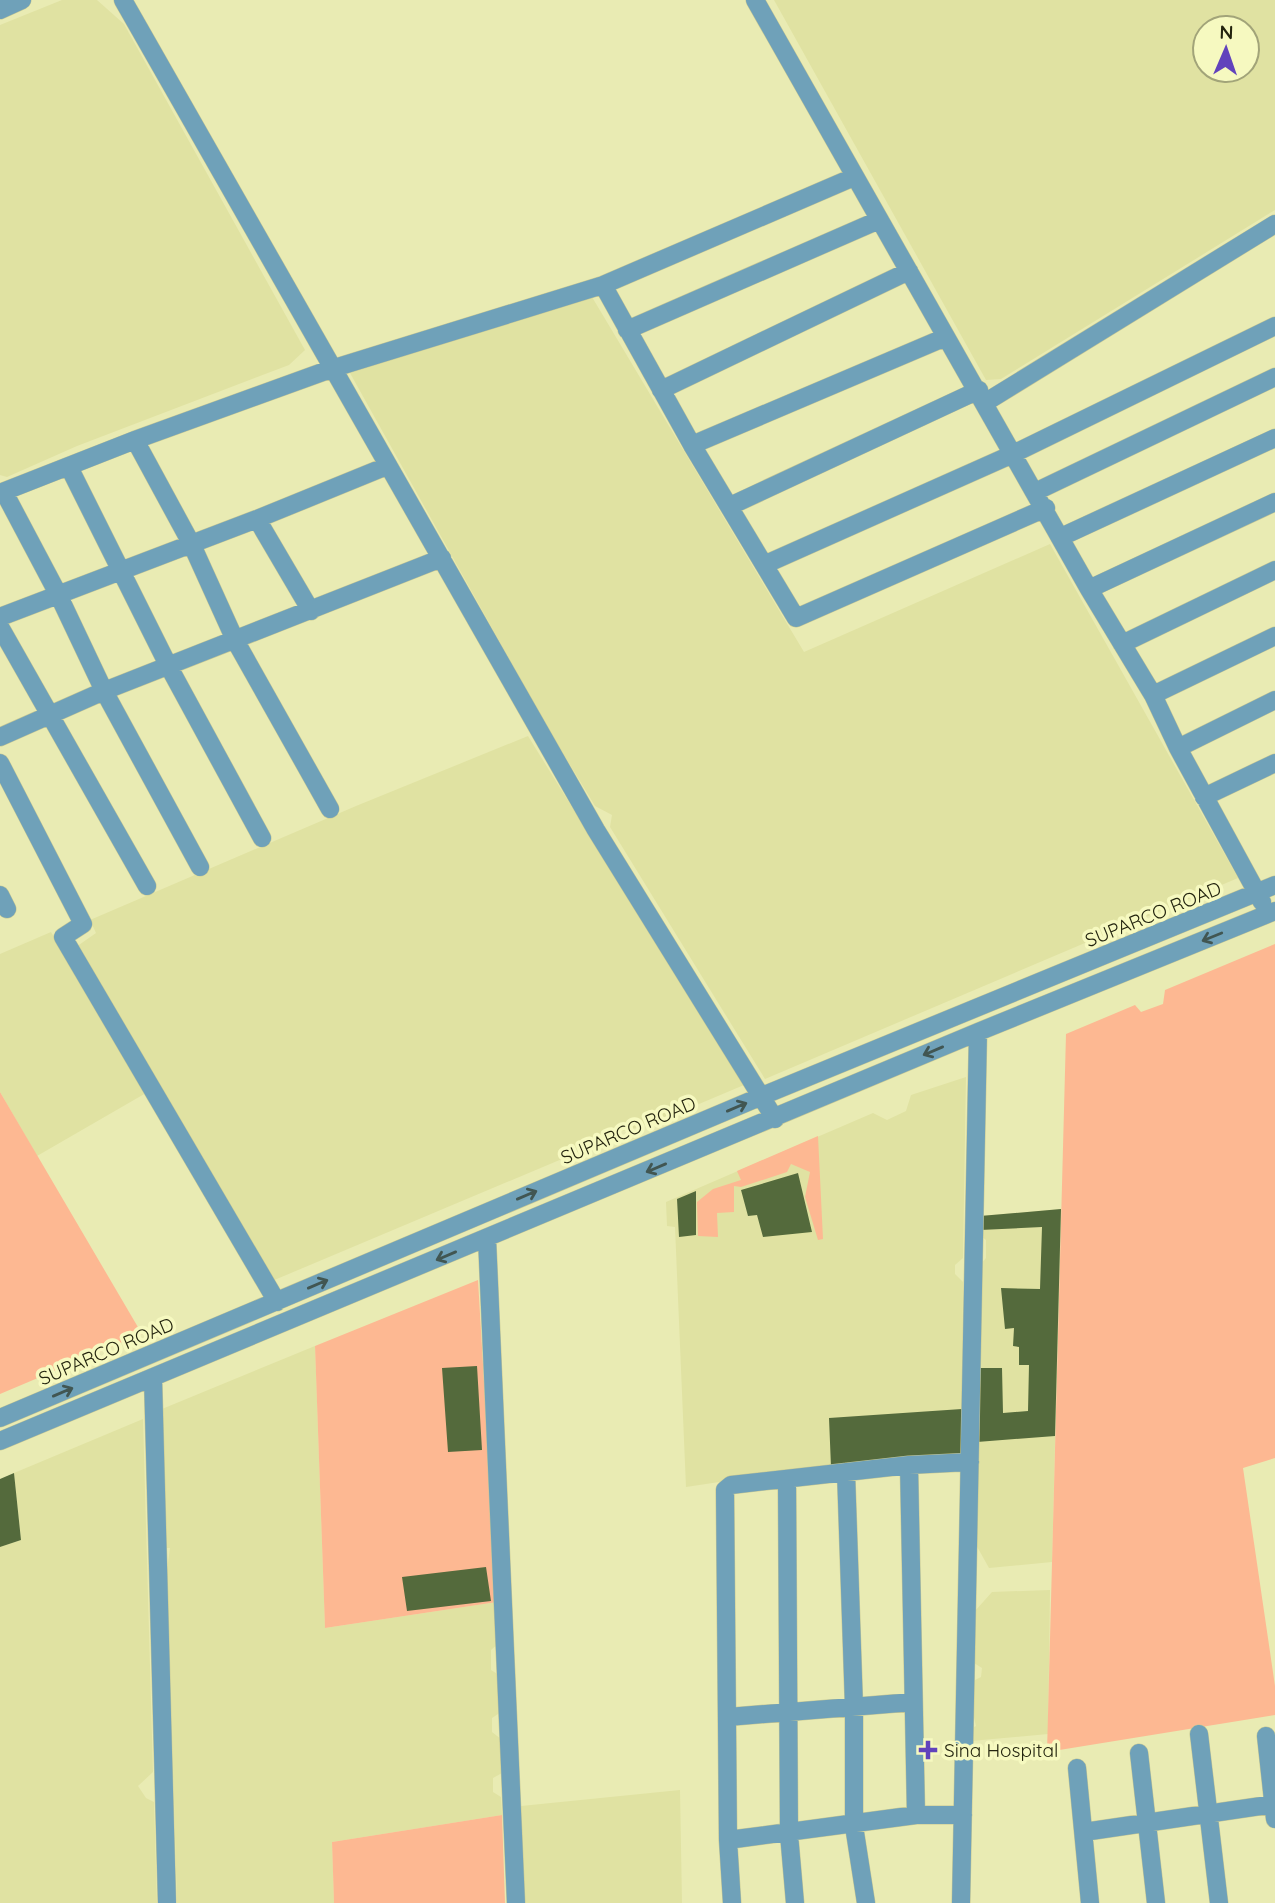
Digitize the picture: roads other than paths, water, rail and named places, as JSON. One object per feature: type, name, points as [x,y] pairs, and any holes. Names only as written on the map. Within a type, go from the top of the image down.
[{"type":"street","points":[[0,10],[22,0]]},
{"type":"street","points":[[123,0],[596,830],[775,1119]]},
{"type":"street","points":[[0,1441],[978,1032],[1272,913],[1204,797],[1153,695],[1089,589],[1046,508],[755,0]]},
{"type":"street","points":[[200,867],[104,691],[58,594],[2,493],[135,440],[331,369],[603,285],[854,177]]},
{"type":"street","points":[[627,330],[879,220]]},
{"type":"street","points":[[730,506],[982,396],[1275,225]]},
{"type":"street","points":[[660,390],[909,271]]},
{"type":"street","points":[[603,285],[692,445],[766,564],[791,615],[803,618],[1046,508]]},
{"type":"street","points":[[766,564],[1013,454],[1275,326]]},
{"type":"street","points":[[692,445],[947,337]]},
{"type":"street","points":[[1035,492],[1275,377]]},
{"type":"street","points":[[1060,537],[1275,439]]},
{"type":"street","points":[[135,440],[192,545],[234,640],[330,809]]},
{"type":"street","points":[[0,617],[122,569],[192,545],[387,466]]},
{"type":"street","points":[[69,467],[169,667],[261,838]]},
{"type":"street","points":[[1089,589],[1275,502]]},
{"type":"street","points":[[257,519],[311,611]]},
{"type":"street","points":[[0,737],[49,713],[442,558]]},
{"type":"street","points":[[1122,644],[1275,570]]},
{"type":"street","points":[[0,628],[146,887]]},
{"type":"street","points":[[1153,695],[1275,636]]},
{"type":"street","points":[[1178,748],[1275,700]]},
{"type":"street","points":[[0,763],[83,924],[63,937],[277,1302]]},
{"type":"street","points":[[1204,797],[1275,763]]},
{"type":"street","name":"SUPARCO ROAD","points":[[0,1418],[762,1096],[1275,885]]},
{"type":"street","points":[[961,1903],[978,1032]]},
{"type":"street","points":[[487,1238],[516,1903]]},
{"type":"street","points":[[152,1378],[167,1903]]},
{"type":"street","points":[[732,1903],[728,1840],[725,1490],[731,1485],[909,1465],[970,1462]]},
{"type":"street","points":[[909,1465],[916,1815]]},
{"type":"street","points":[[846,1472],[854,1707],[854,1826],[866,1903]]},
{"type":"street","points":[[787,1479],[789,1834],[795,1903]]},
{"type":"street","points":[[728,1717],[913,1702]]},
{"type":"street","points":[[1199,1734],[1219,1903]]},
{"type":"street","points":[[1084,1832],[1209,1812],[1274,1809],[1266,1736]]},
{"type":"street","points":[[1139,1753],[1156,1903]]},
{"type":"street","points":[[1077,1768],[1090,1903]]},
{"type":"street","points":[[728,1840],[854,1826],[916,1815],[963,1815]]},
{"type":"place","name":"Sina Hospital","points":[[928,1750]]}]
